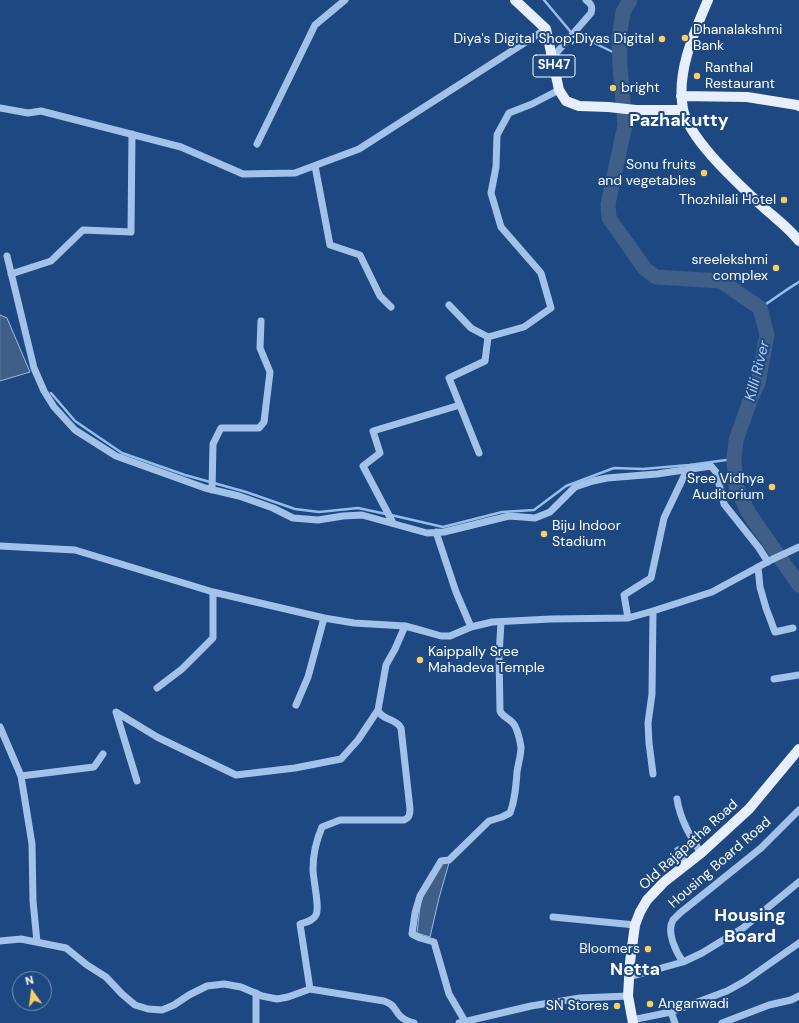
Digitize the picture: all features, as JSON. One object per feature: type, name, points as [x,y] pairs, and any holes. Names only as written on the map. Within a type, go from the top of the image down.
[{"type":"main road","points":[[515,0],[546,29]]},
{"type":"main road","points":[[708,0],[688,52],[683,74],[681,96],[687,122],[700,141],[723,167],[799,240]]},
{"type":"main road","name":"SH47","points":[[546,29],[560,90],[566,101],[579,106],[636,110],[683,110]]},
{"type":"main road","points":[[681,96],[747,97],[799,106]]},
{"type":"main road","name":"Old Rajapatha Road","points":[[632,1022],[628,996],[630,962],[635,925],[647,900],[664,882],[701,853],[749,810],[799,750]]},
{"type":"street","points":[[257,144],[315,24],[345,0]]},
{"type":"street","points":[[552,58],[590,13],[592,9],[586,0]]},
{"type":"street","points":[[0,108],[28,113],[41,111],[182,147],[243,174],[295,173],[359,149],[546,29]]},
{"type":"street","points":[[449,305],[471,328],[488,338],[524,327],[551,308],[541,273],[501,227],[491,193],[496,167],[498,135],[509,113],[532,104],[560,90]]},
{"type":"street","points":[[11,274],[51,261],[83,230],[130,232],[132,134]]},
{"type":"street","points":[[315,166],[330,245],[360,255],[380,296],[391,306]]},
{"type":"street","points":[[7,256],[34,368],[44,391],[54,407],[75,430],[116,456],[205,488],[253,500],[294,518],[318,520],[362,515],[427,533],[444,532],[509,516],[535,518],[550,512],[575,487],[593,481],[607,478],[657,474],[711,466],[716,472],[724,504],[770,561]]},
{"type":"street","points":[[212,490],[213,444],[221,428],[259,428],[264,422],[270,372],[260,348],[261,321]]},
{"type":"street","points":[[480,453],[449,378],[485,361],[488,338]]},
{"type":"street","points":[[393,523],[363,466],[380,453],[373,431],[460,405]]},
{"type":"street","points":[[628,618],[624,594],[651,578],[664,518],[688,470]]},
{"type":"street","points":[[436,532],[456,592],[470,627]]},
{"type":"street","points":[[0,546],[75,550],[213,592],[324,618],[354,623],[405,626],[441,636],[450,636],[470,627],[492,622],[551,619],[628,618],[712,592],[797,548]]},
{"type":"street","points":[[758,567],[760,588],[775,632],[793,628]]},
{"type":"street","points":[[157,688],[182,669],[213,638],[213,592]]},
{"type":"street","points":[[653,611],[652,694],[648,723],[653,774]]},
{"type":"street","points":[[296,704],[308,677],[324,618]]},
{"type":"street","points":[[501,622],[499,656],[500,711],[502,716],[513,722],[520,747],[517,782],[512,808],[510,813],[489,821],[449,860],[441,861],[420,896],[415,913],[412,934],[434,942],[448,994],[463,1023],[531,1006],[580,998],[628,996]]},
{"type":"street","points":[[137,781],[116,712],[157,737],[236,775],[295,768],[341,759],[358,740],[378,710],[386,665],[405,626]]},
{"type":"street","points":[[774,679],[799,675]]},
{"type":"street","points":[[310,989],[300,924],[313,920],[317,914],[313,870],[315,844],[322,827],[340,820],[404,820],[410,815],[402,728],[395,721],[380,715],[378,710]]},
{"type":"street","points":[[0,726],[21,776],[32,844],[33,901],[37,942]]},
{"type":"street","points":[[21,776],[94,767],[103,754]]},
{"type":"street","points":[[677,799],[686,829],[701,853]]},
{"type":"street","name":"Housing Board Road","points":[[683,962],[677,953],[672,940],[672,921],[761,848],[799,810]]},
{"type":"street","points":[[678,850],[687,864]]},
{"type":"street","points":[[629,977],[683,962],[702,953],[764,914],[799,882]]},
{"type":"street","points":[[553,917],[635,925]]},
{"type":"street","points":[[0,942],[21,939],[66,948],[106,977],[122,994],[136,1005],[148,1009],[162,1010],[174,1005],[207,986],[224,984],[241,987],[262,996],[278,999],[310,989],[384,1001],[390,1003],[396,1009],[400,1017],[414,1023]]},
{"type":"street","points":[[632,1022],[670,1012],[727,991],[745,981],[799,943]]},
{"type":"street","points":[[256,993],[256,1023]]},
{"type":"street","points":[[722,1023],[799,996]]},
{"type":"street","points":[[670,1012],[675,1023]]},
{"type":"water","points":[[0,315],[7,318],[30,372],[0,381]]},
{"type":"water","points":[[443,862],[449,863],[430,937],[417,933],[421,898]]},
{"type":"waterway","points":[[544,0],[570,31]]},
{"type":"waterway","name":"Killi River","points":[[630,0],[623,12],[619,38],[625,125],[608,204],[609,218],[645,269],[656,277],[721,281],[760,308],[767,335],[758,383],[736,440],[734,459],[736,486],[748,512],[799,585]]},
{"type":"waterway","points":[[580,36],[619,55]]},
{"type":"waterway","points":[[760,308],[799,282]]},
{"type":"waterway","points":[[51,393],[75,421],[122,453],[185,475],[246,492],[295,509],[319,512],[358,508],[386,514]]},
{"type":"waterway","points":[[391,515],[443,527],[502,512],[534,510],[566,486],[614,468],[643,469],[734,459]]},
{"type":"place","name":"Dhanalakshmi Bank","points":[[685,38]]},
{"type":"place","name":"Diya's Digital Shop;Diyas Digital","points":[[662,39]]},
{"type":"place","name":"Ranthal Restaurant","points":[[697,76]]},
{"type":"place","name":"bright","points":[[613,88]]},
{"type":"place","name":"Sonu fruits and vegetables","points":[[704,173]]},
{"type":"place","name":"Thozhilali Hotel","points":[[784,200]]},
{"type":"place","name":"sreelekshmi complex","points":[[776,268]]},
{"type":"place","name":"Sree Vidhya Auditorium","points":[[772,487]]},
{"type":"place","name":"Biju Indoor Stadium","points":[[544,534]]},
{"type":"place","name":"Kaippally Sree Mahadeva Temple","points":[[420,660]]},
{"type":"place","name":"Bloomers","points":[[648,949]]},
{"type":"place","name":"Anganwadi","points":[[650,1004]]},
{"type":"place","name":"SN Stores","points":[[617,1006]]},
{"type":"district","name":"Pazhakutty","points":[[679,121]]},
{"type":"district","name":"Housing Board","points":[[750,926]]},
{"type":"district","name":"Netta","points":[[635,970]]}]
